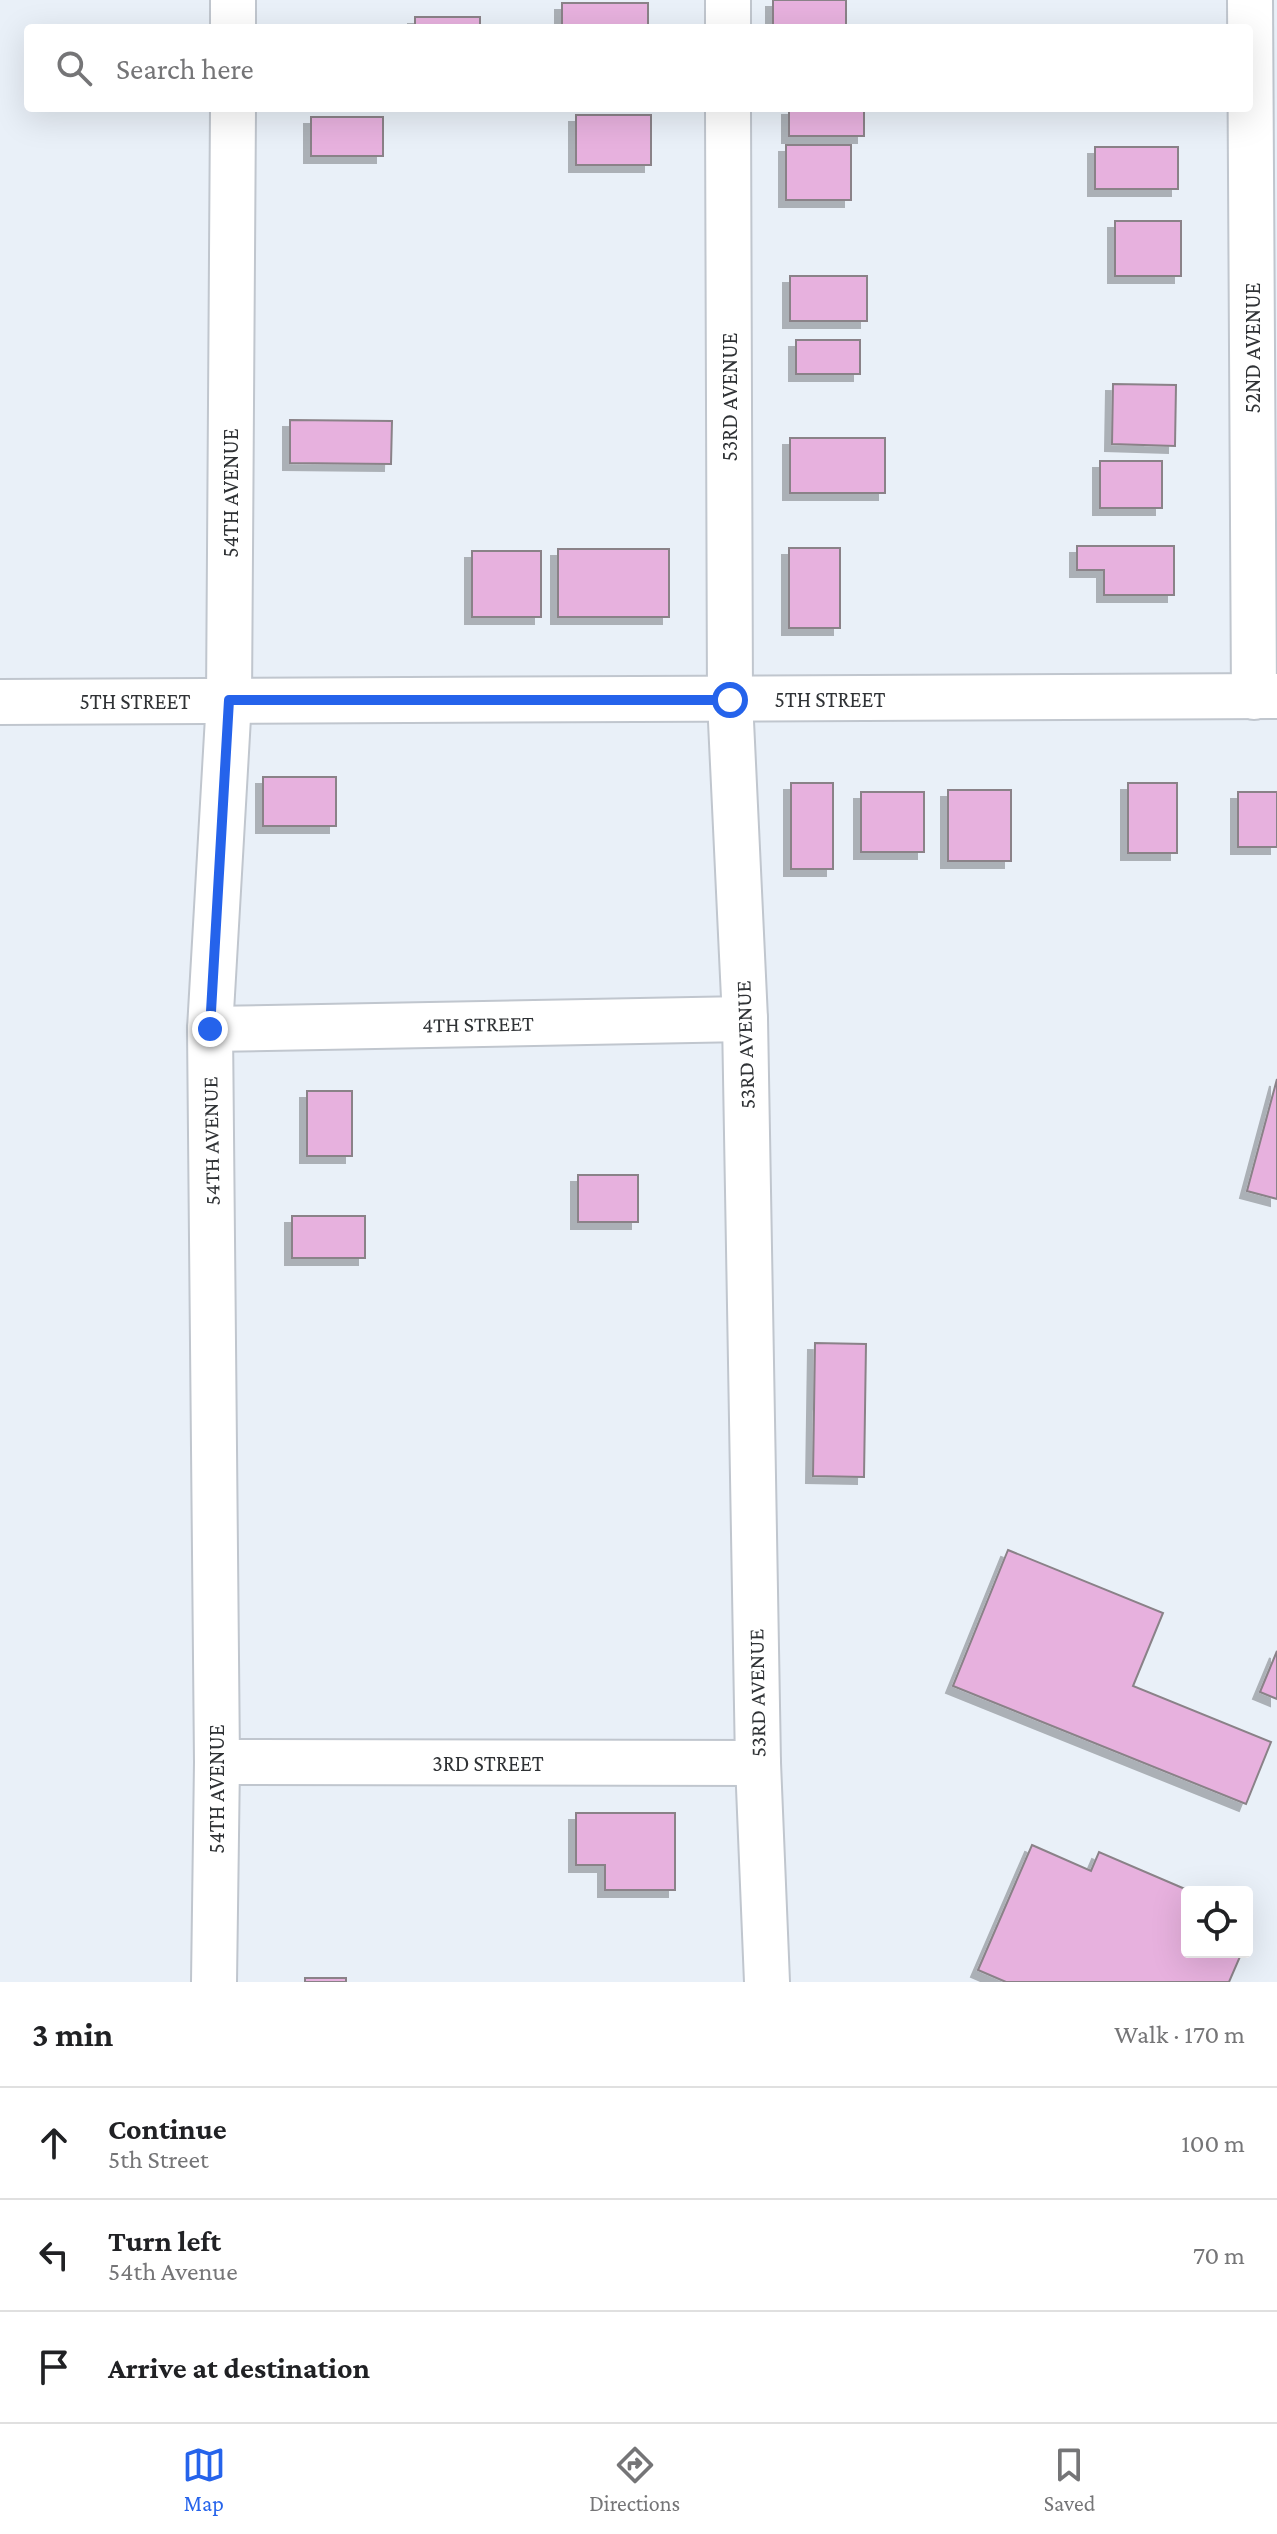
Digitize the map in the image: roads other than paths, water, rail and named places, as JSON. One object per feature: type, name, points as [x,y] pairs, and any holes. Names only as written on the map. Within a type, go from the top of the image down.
[{"type":"street","points":[[233,0],[233,24]]},
{"type":"street","points":[[728,0],[728,24]]},
{"type":"street","name":"52ND AVENUE","points":[[1250,0],[1251,24]]},
{"type":"street","name":"54TH AVENUE","points":[[214,1982],[217,1762],[210,1029],[229,700],[233,112]]},
{"type":"street","name":"53RD AVENUE","points":[[728,112],[730,700],[745,1019],[758,1763],[767,1982]]},
{"type":"street","name":"52ND AVENUE","points":[[1253,112],[1266,696]]},
{"type":"street","name":"5TH STREET","points":[[0,702],[1266,696]]},
{"type":"street","name":"4TH STREET","points":[[210,1029],[745,1019]]},
{"type":"street","name":"3RD STREET","points":[[217,1762],[758,1763]]}]
